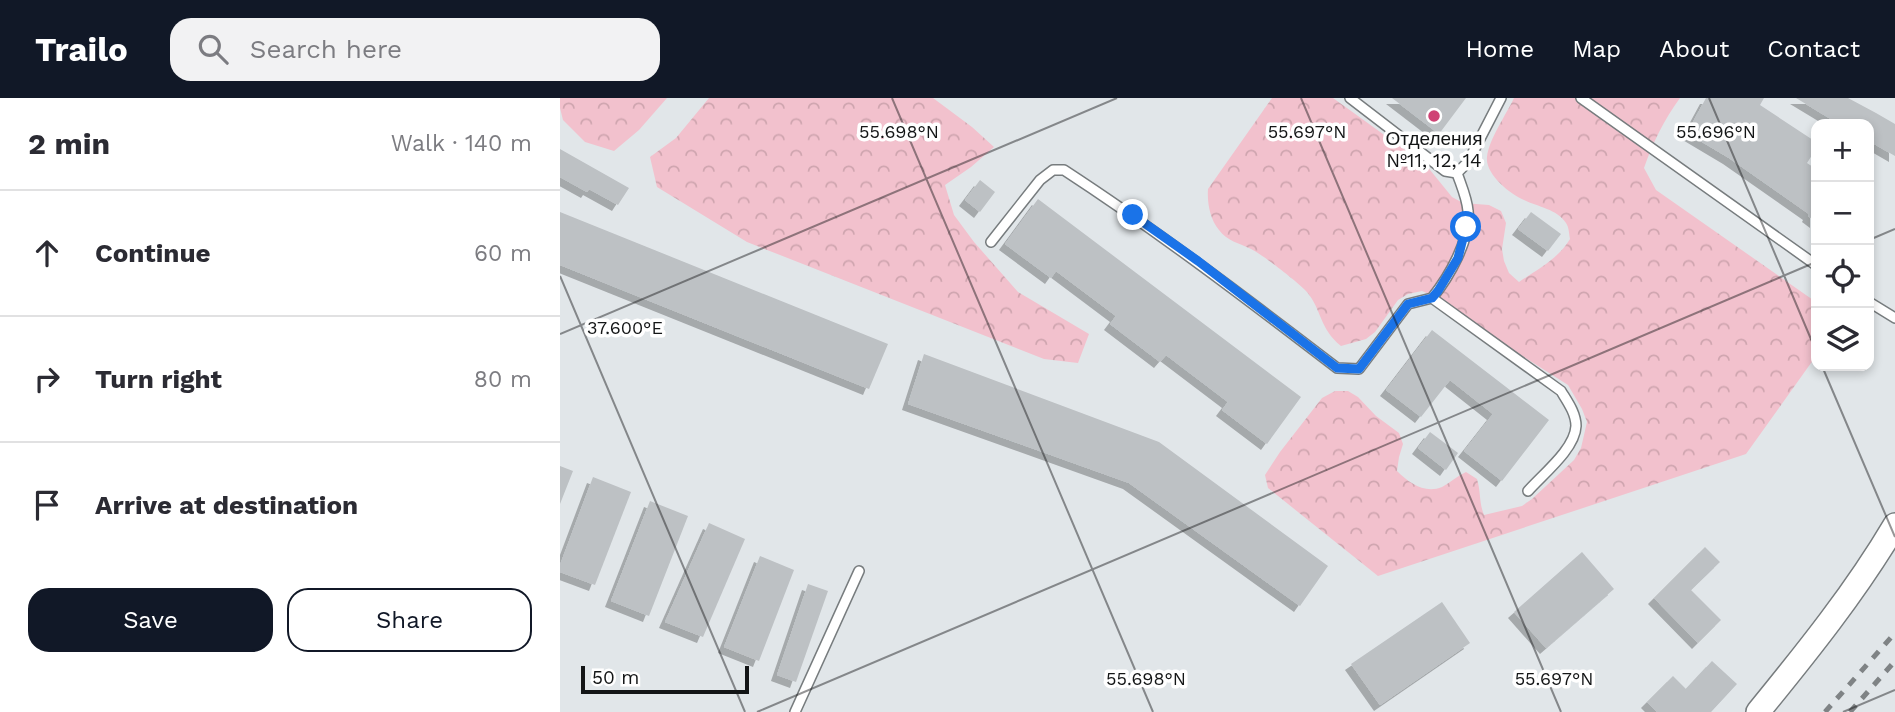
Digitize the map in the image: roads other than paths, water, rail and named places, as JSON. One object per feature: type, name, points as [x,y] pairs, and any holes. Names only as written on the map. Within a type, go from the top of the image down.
[{"type":"street","points":[[1758,712],[1874,560],[1895,525]]},
{"type":"lane","points":[[1350,98],[1446,171],[1457,173]]},
{"type":"lane","points":[[1457,173],[1468,162],[1501,98]]},
{"type":"lane","points":[[1581,98],[1811,261]]},
{"type":"lane","points":[[991,242],[1040,180],[1053,170],[1064,170],[1198,261],[1337,368],[1359,369],[1408,304],[1432,298],[1458,258],[1468,211],[1457,173]]},
{"type":"lane","points":[[1432,298],[1560,391],[1571,407],[1576,425],[1571,444],[1528,491]]},
{"type":"lane","points":[[1874,305],[1895,318]]},
{"type":"lane","points":[[796,712],[859,571]]},
{"type":"railway","points":[[1825,712],[1895,633]]},
{"type":"railway","points":[[1850,712],[1895,661]]},
{"type":"place","name":"Отделения №11, 12, 14","points":[[1434,116]]}]
